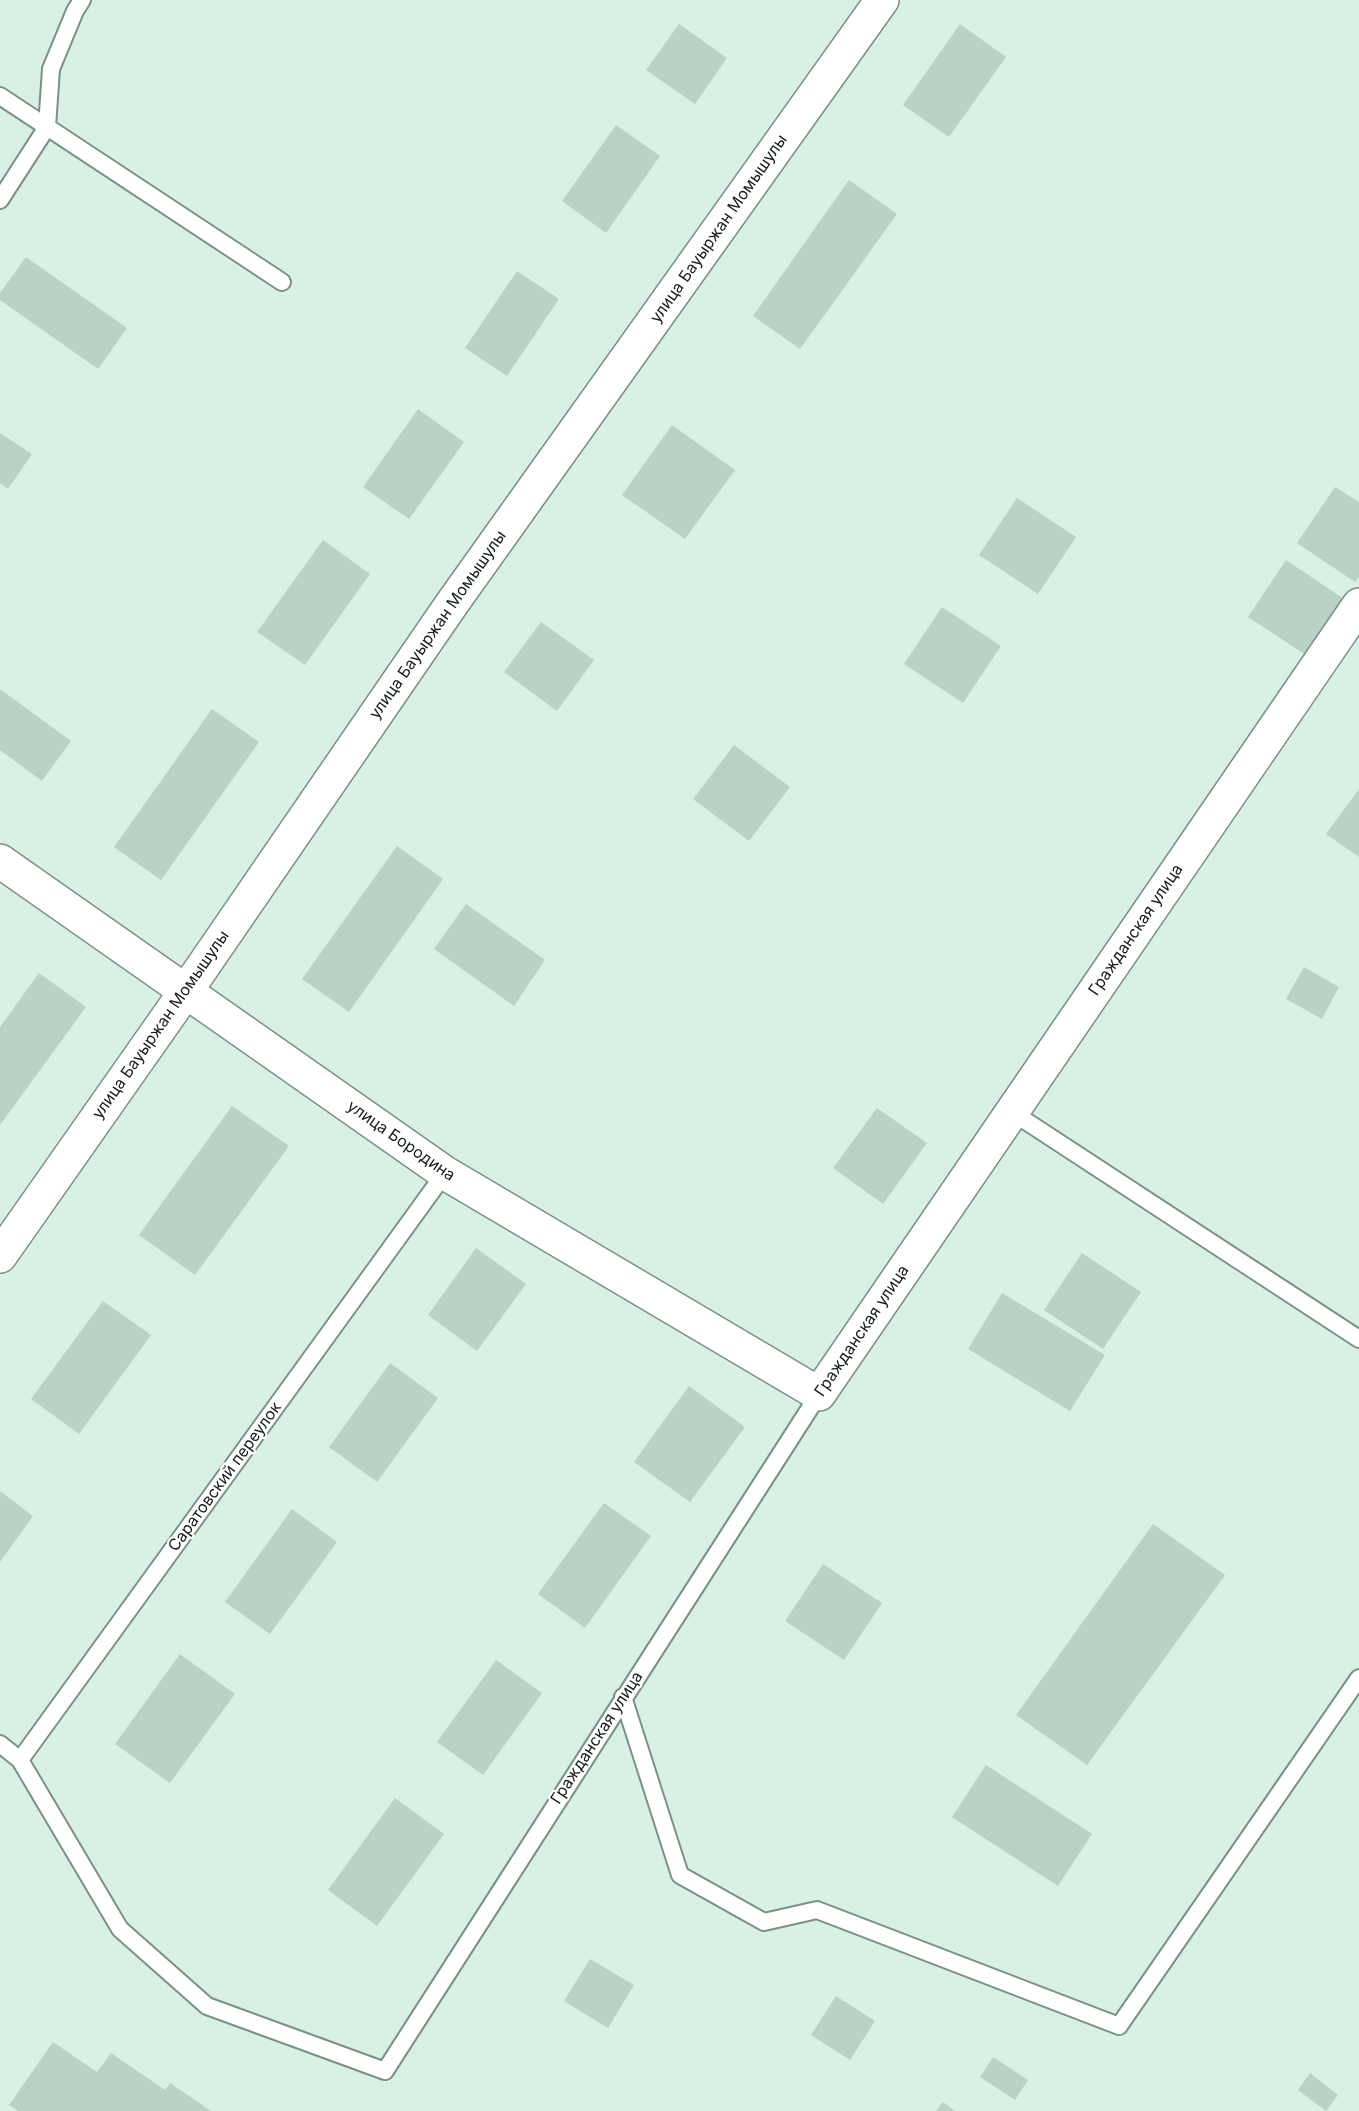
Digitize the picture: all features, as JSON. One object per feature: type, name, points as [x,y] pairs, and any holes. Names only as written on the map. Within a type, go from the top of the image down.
[{"type":"street","name":"улица Бауыржан Момышулы","points":[[0,1256],[186,991],[451,605],[882,0]]},
{"type":"street","name":"Гражданская улица","points":[[819,1394],[1359,605]]},
{"type":"street","name":"улица Бородина","points":[[0,861],[445,1173],[819,1394]]},
{"type":"lane","points":[[0,200],[47,127],[51,69],[75,11],[82,0]]},
{"type":"lane","points":[[0,96],[282,282]]},
{"type":"lane","points":[[1012,1112],[1359,1339]]},
{"type":"lane","name":"Саратовский переулок","points":[[20,1760],[445,1173]]},
{"type":"lane","name":"Гражданская улица","points":[[20,1760],[120,1929],[207,2006],[385,2071],[819,1394]]},
{"type":"lane","points":[[623,1697],[680,1875],[764,1922],[817,1910],[1119,2026],[1359,1678]]},
{"type":"lane","points":[[0,1744],[20,1760]]},
{"type":"building","points":[[679,24],[727,58],[695,104],[646,70]]},
{"type":"building","points":[[960,24],[1006,57],[949,137],[903,105]]},
{"type":"building","points":[[616,125],[660,156],[606,233],[562,201]]},
{"type":"building","points":[[849,180],[897,214],[800,349],[753,316]]},
{"type":"building","points":[[26,257],[127,328],[98,369],[0,300],[0,293]]},
{"type":"building","points":[[517,271],[559,299],[507,376],[465,348]]},
{"type":"building","points":[[418,409],[464,442],[409,519],[363,487]]},
{"type":"building","points":[[672,425],[735,470],[685,539],[622,495]]},
{"type":"building","points":[[0,433],[32,454],[8,489],[0,483]]},
{"type":"building","points":[[1335,487],[1359,502],[1359,577],[1355,582],[1297,543]]},
{"type":"building","points":[[1017,498],[1076,537],[1038,594],[979,555]]},
{"type":"building","points":[[323,540],[370,574],[305,665],[257,632]]},
{"type":"building","points":[[1286,560],[1344,599],[1306,655],[1248,617]]},
{"type":"building","points":[[942,607],[1001,646],[963,703],[904,664]]},
{"type":"building","points":[[541,622],[594,660],[557,711],[504,672]]},
{"type":"building","points":[[0,689],[71,741],[42,781],[0,750]]},
{"type":"building","points":[[212,709],[259,742],[161,880],[114,847]]},
{"type":"building","points":[[734,745],[790,787],[749,841],[693,799]]},
{"type":"building","points":[[1359,789],[1359,857],[1326,834]]},
{"type":"building","points":[[397,846],[443,879],[349,1012],[302,979]]},
{"type":"building","points":[[466,904],[545,960],[514,1006],[434,949]]},
{"type":"building","points":[[1304,967],[1339,987],[1322,1019],[1286,999]]},
{"type":"building","points":[[39,973],[86,1007],[0,1125],[0,1027]]},
{"type":"building","points":[[232,1106],[289,1146],[195,1275],[139,1235]]},
{"type":"building","points":[[877,1108],[927,1143],[883,1204],[833,1168]]},
{"type":"building","points":[[476,1248],[526,1284],[477,1351],[428,1315]]},
{"type":"building","points":[[1082,1253],[1141,1292],[1103,1349],[1044,1310]]},
{"type":"building","points":[[1002,1293],[1105,1355],[1070,1411],[968,1349]]},
{"type":"building","points":[[103,1301],[151,1335],[79,1434],[31,1399]]},
{"type":"building","points":[[390,1363],[438,1398],[377,1482],[329,1447]]},
{"type":"building","points":[[689,1386],[745,1427],[690,1502],[634,1462]]},
{"type":"building","points":[[0,1491],[33,1516],[0,1562]]},
{"type":"building","points":[[604,1503],[651,1536],[585,1628],[538,1594]]},
{"type":"building","points":[[292,1509],[337,1542],[270,1634],[225,1602]]},
{"type":"building","points":[[1153,1524],[1225,1575],[1087,1765],[1016,1715]]},
{"type":"building","points":[[823,1564],[882,1603],[844,1660],[785,1621]]},
{"type":"building","points":[[180,1654],[235,1694],[170,1783],[115,1744]]},
{"type":"building","points":[[496,1660],[542,1693],[483,1775],[437,1742]]},
{"type":"building","points":[[986,1765],[1092,1834],[1058,1886],[952,1817]]},
{"type":"building","points":[[395,1798],[444,1834],[377,1926],[328,1890]]},
{"type":"building","points":[[590,1959],[634,1985],[608,2028],[564,2001]]},
{"type":"building","points":[[836,1996],[875,2021],[850,2060],[811,2035]]},
{"type":"building","points":[[53,2042],[97,2072],[111,2053],[165,2090],[170,2083],[211,2111],[18,2111],[9,2105]]},
{"type":"building","points":[[993,2057],[1028,2080],[1015,2100],[980,2077]]},
{"type":"building","points":[[1310,2073],[1338,2095],[1326,2111],[1298,2090]]},
{"type":"building","points":[[943,2102],[955,2111],[936,2111]]}]
